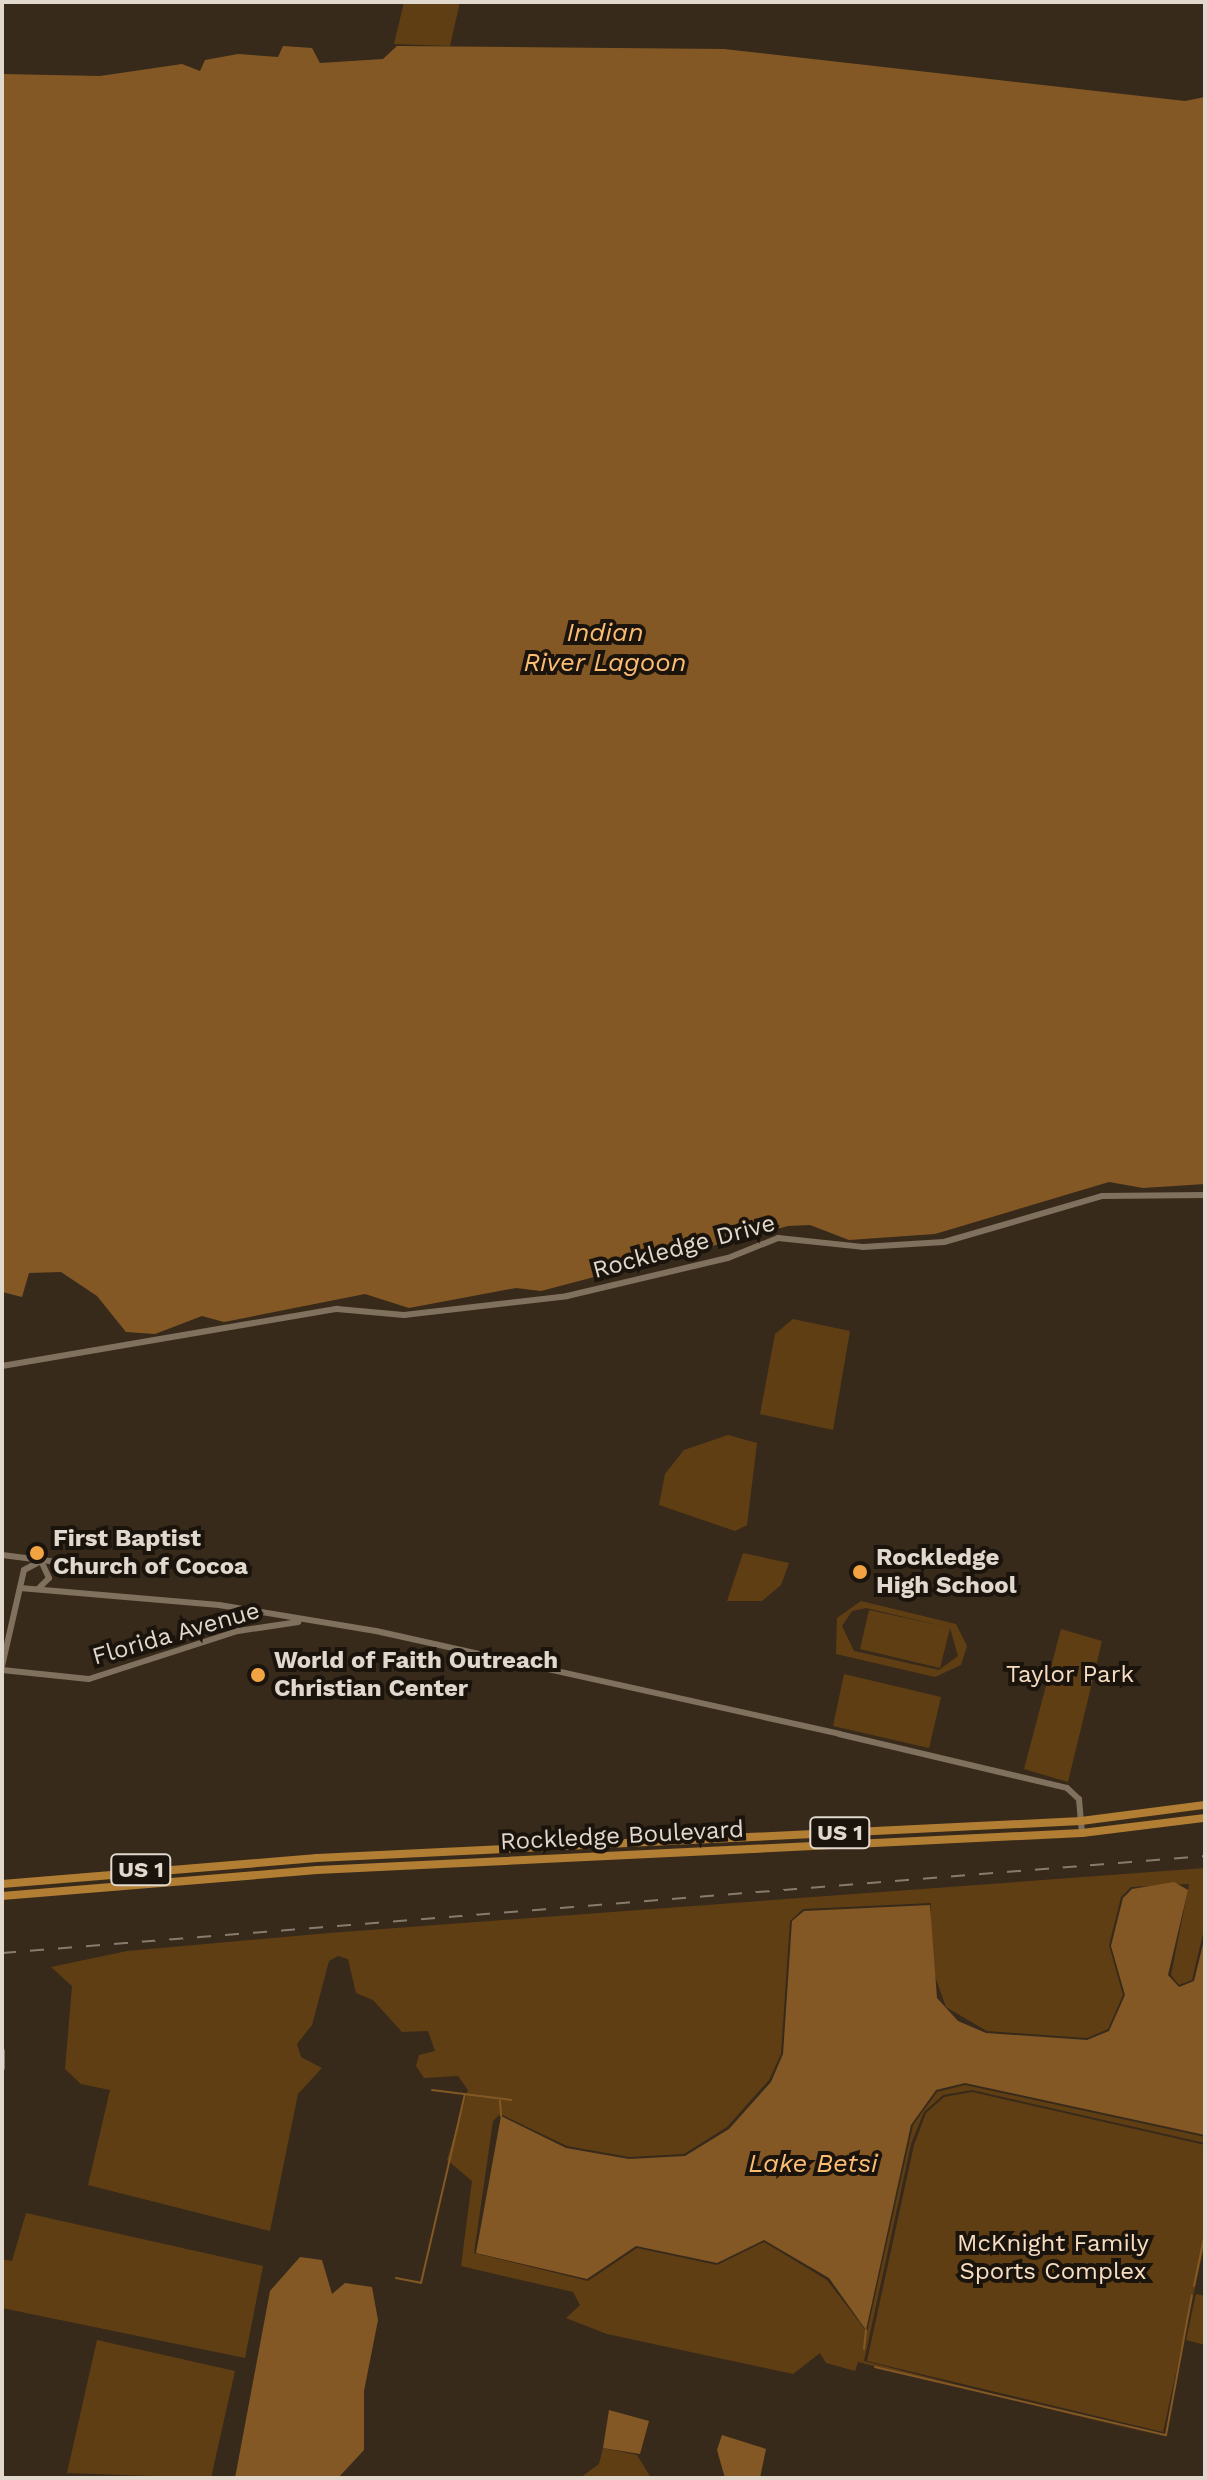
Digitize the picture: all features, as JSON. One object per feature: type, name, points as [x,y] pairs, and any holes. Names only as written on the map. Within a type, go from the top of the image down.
[{"type":"main road","name":"Rockledge Boulevard","points":[[2,1884],[398,1854],[1081,1821],[1205,1806]]},
{"type":"main road","points":[[1188,1821],[1205,1806]]},
{"type":"main road","points":[[1171,1823],[1190,1808]]},
{"type":"main road","name":"Rockledge Boulevard","points":[[2,1896],[379,1867],[1082,1833],[1205,1818]]},
{"type":"main road","points":[[928,1841],[948,1828]]},
{"type":"main road","points":[[900,1842],[924,1829]]},
{"type":"main road","points":[[691,1852],[708,1839]]},
{"type":"main road","points":[[653,1854],[673,1841]]},
{"type":"main road","points":[[379,1867],[398,1854]]},
{"type":"main road","points":[[81,1889],[97,1875]]},
{"type":"street","name":"Rockledge Drive","points":[[2,1366],[167,1341],[337,1309],[404,1315],[567,1296],[728,1258],[778,1238],[863,1247],[944,1242],[1110,1194],[1205,1195]]},
{"type":"street","points":[[2,1555],[58,1562],[49,1576],[35,1588]]},
{"type":"street","points":[[17,1558],[35,1588]]},
{"type":"street","points":[[23,1572],[41,1562]]},
{"type":"street","points":[[41,1562],[58,1590]]},
{"type":"street","points":[[2,1668],[23,1572]]},
{"type":"street","points":[[20,1588],[258,1611],[1067,1788],[1079,1799],[1082,1833]]},
{"type":"street","points":[[258,1611],[268,1624]]},
{"type":"street","name":"Florida Avenue","points":[[2,1668],[89,1679],[268,1624],[314,1622]]},
{"type":"street","points":[[2,2051],[2,2068]]},
{"type":"green space","points":[[404,2],[460,2],[450,46],[394,44]]},
{"type":"green space","points":[[793,1319],[850,1331],[833,1430],[760,1414],[775,1334]]},
{"type":"green space","points":[[728,1435],[757,1443],[747,1525],[735,1531],[659,1505],[665,1474],[684,1450]]},
{"type":"green space","points":[[743,1553],[789,1563],[781,1585],[762,1601],[727,1601]]},
{"type":"green space","points":[[861,1601],[956,1624],[967,1646],[961,1665],[935,1677],[836,1654],[837,1618]],"holes":[[[866,1608],[947,1627],[869,1610],[860,1649],[940,1668],[950,1628],[958,1656],[939,1670],[854,1651],[842,1626],[852,1611]]]},
{"type":"green space","name":"Taylor Park","points":[[1061,1629],[1102,1641],[1068,1782],[1024,1769]]},
{"type":"green space","points":[[844,1674],[941,1697],[929,1748],[833,1726]]},
{"type":"green space","points":[[1205,1868],[1205,1925],[1192,1980],[1179,1985],[1171,1975],[1189,1884],[1131,1887],[1121,1897],[1109,1945],[1123,1995],[1108,2029],[1087,2038],[987,2031],[946,2007],[931,1965],[931,1903],[803,1909],[790,1921],[781,2054],[769,2080],[727,2127],[684,2154],[629,2157],[567,2146],[500,2114],[493,2121],[474,2253],[588,2281],[637,2248],[717,2265],[764,2242],[827,2280],[867,2332],[913,2125],[937,2092],[965,2085],[1205,2137],[1205,2143],[972,2090],[943,2095],[924,2112],[911,2144],[864,2361],[1163,2437],[858,2362],[855,2371],[826,2363],[820,2353],[793,2374],[607,2334],[566,2318],[580,2305],[573,2292],[461,2266],[472,2181],[447,2160],[468,2090],[458,2076],[424,2078],[416,2066],[419,2055],[435,2051],[428,2031],[402,2032],[373,2000],[356,1993],[348,1959],[338,1956],[329,1961],[312,2025],[297,2044],[301,2057],[322,2068],[298,2094],[270,2231],[88,2185],[110,2090],[81,2084],[65,2069],[72,1986],[51,1967],[127,1951],[329,1933]]},
{"type":"green space","name":"McKnight Family Sports Complex","points":[[972,2092],[1205,2145],[1205,2242],[1163,2432],[867,2361],[914,2145],[926,2113],[944,2097]]},
{"type":"green space","points":[[26,2213],[263,2266],[245,2358],[2,2308],[2,2259],[12,2261]]},
{"type":"green space","points":[[1196,2294],[1205,2296],[1205,2345],[1186,2340]]},
{"type":"green space","points":[[97,2340],[235,2371],[211,2478],[67,2473]]},
{"type":"green space","points":[[603,2448],[637,2455],[651,2478],[580,2478],[599,2464]]},
{"type":"water","name":"Indian River Lagoon","points":[[283,46],[312,48],[320,63],[383,59],[397,46],[724,49],[1185,101],[1205,97],[1205,1184],[1143,1188],[1109,1182],[935,1234],[849,1240],[810,1225],[788,1226],[541,1291],[516,1288],[409,1308],[365,1294],[224,1322],[202,1316],[155,1334],[126,1332],[97,1296],[61,1272],[29,1273],[22,1297],[2,1292],[2,74],[100,76],[182,64],[200,71],[205,60],[238,54],[278,57]]},
{"type":"water","name":"Lake Betsi","points":[[1174,1882],[1188,1890],[1168,1975],[1179,1987],[1194,1981],[1205,1936],[1205,2135],[965,2083],[936,2090],[911,2125],[866,2330],[829,2278],[764,2240],[717,2263],[636,2246],[587,2279],[476,2253],[501,2116],[566,2148],[629,2159],[685,2156],[729,2129],[771,2082],[783,2054],[792,1921],[804,1911],[930,1905],[937,1998],[958,2021],[986,2033],[1087,2040],[1109,2031],[1125,1995],[1111,1946],[1123,1898],[1132,1889]]},
{"type":"water","points":[[300,2257],[322,2260],[332,2294],[345,2283],[372,2287],[378,2320],[364,2391],[364,2450],[338,2478],[235,2478],[270,2291]]},
{"type":"water","points":[[609,2410],[649,2421],[640,2454],[603,2448]]},
{"type":"water","points":[[722,2435],[766,2449],[760,2478],[725,2478],[717,2450]]},
{"type":"waterway","points":[[432,2090],[511,2100]]},
{"type":"waterway","points":[[396,2278],[421,2283],[465,2094]]},
{"type":"waterway","points":[[500,2101],[501,2116]]},
{"type":"waterway","points":[[1194,2286],[1205,2233]]},
{"type":"waterway","points":[[875,2367],[1166,2435],[1192,2295]]},
{"type":"waterway","points":[[864,2349],[866,2330]]},
{"type":"railway","points":[[2,1953],[1205,1856]]},
{"type":"place","name":"First Baptist Church of Cocoa","points":[[37,1553]]},
{"type":"place","name":"Rockledge High School","points":[[860,1572]]},
{"type":"place","name":"World of Faith Outreach Christian Center","points":[[258,1675]]}]
